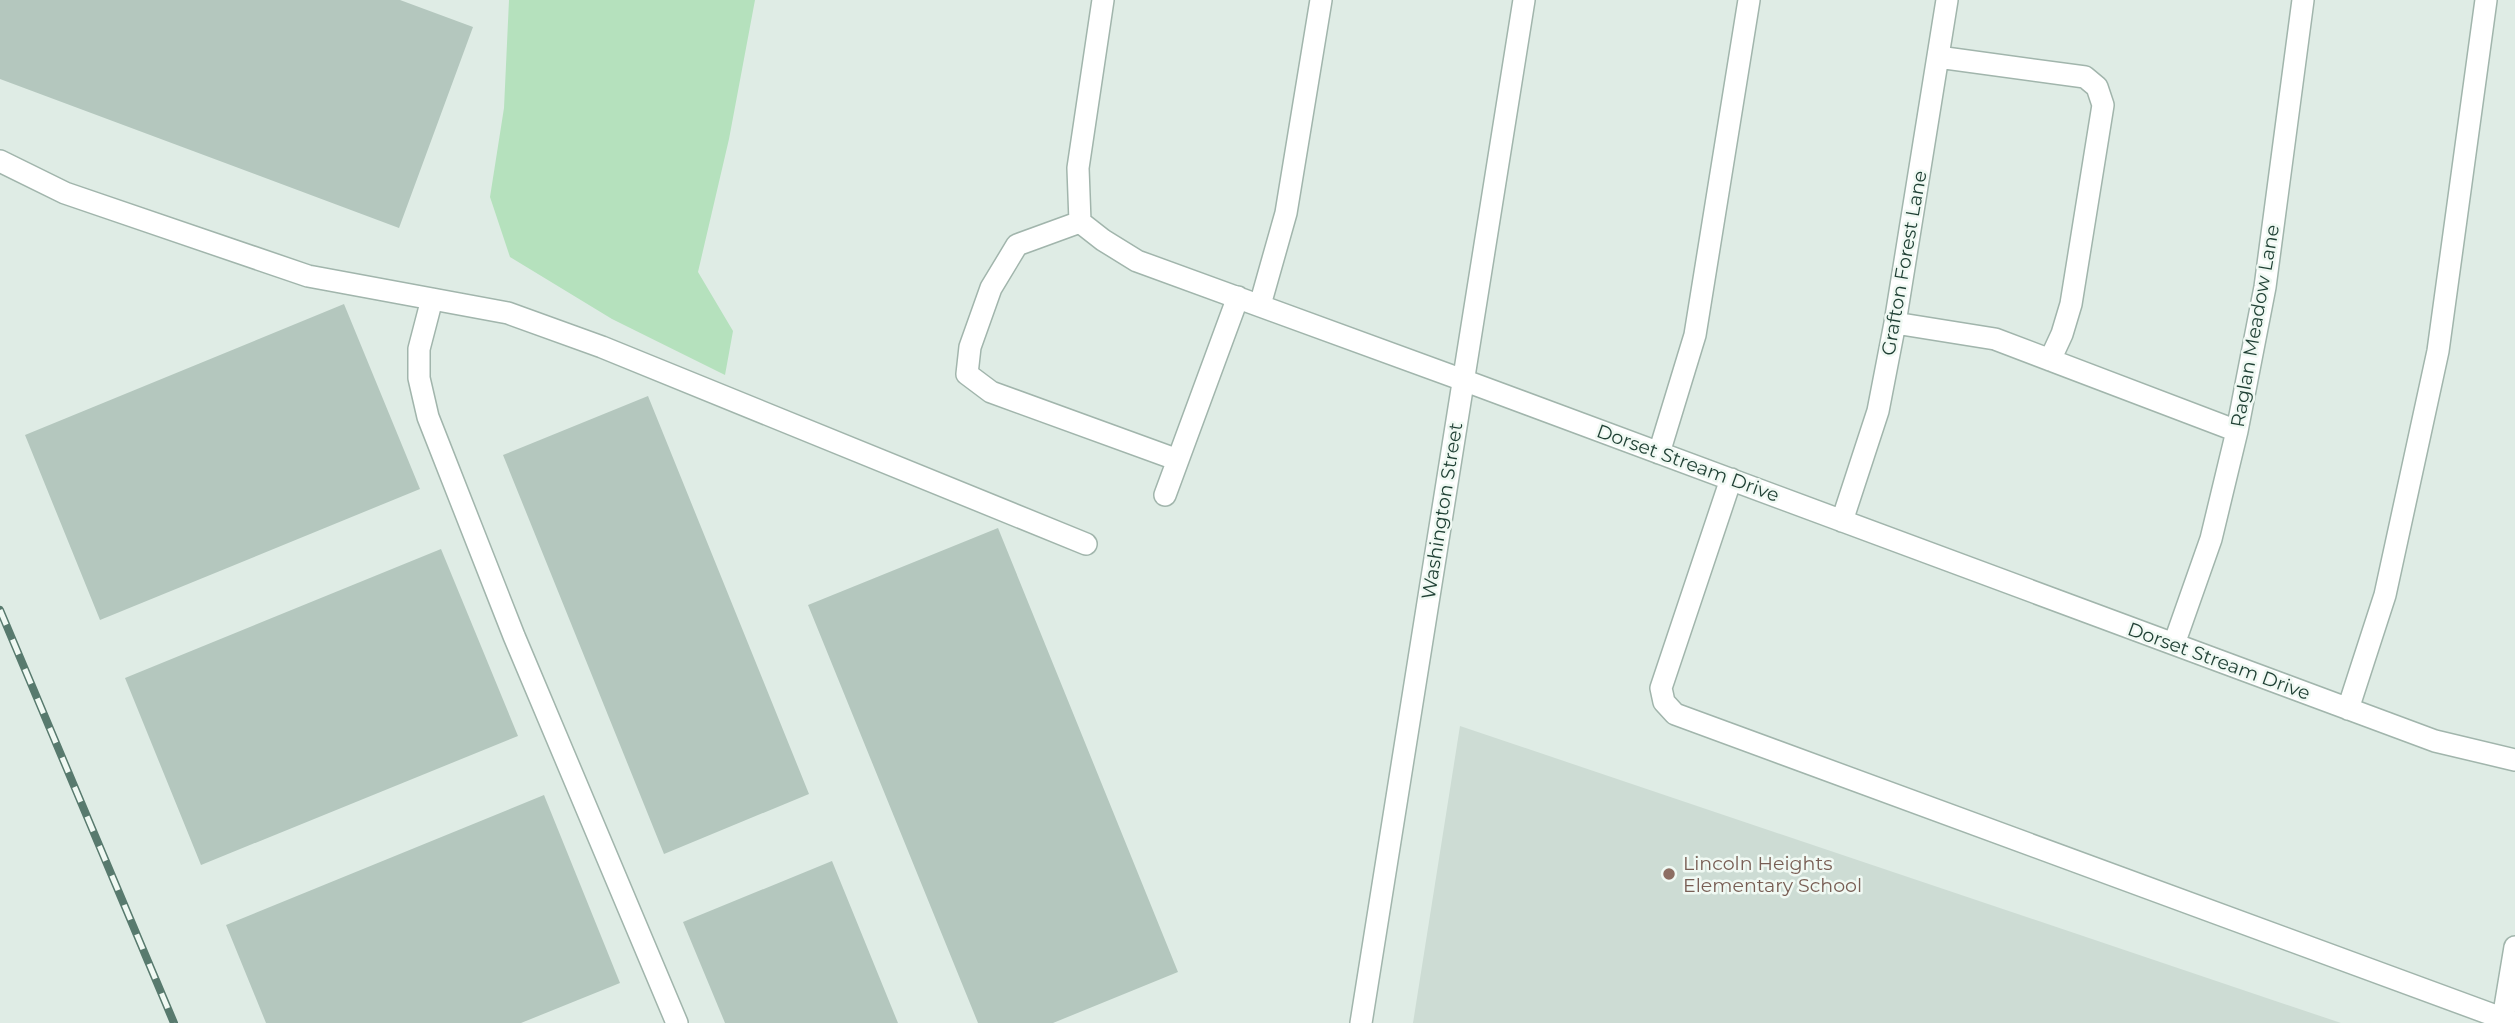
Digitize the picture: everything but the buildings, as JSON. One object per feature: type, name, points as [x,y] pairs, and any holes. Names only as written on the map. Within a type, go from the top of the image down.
[{"type":"street","points":[[1103,0],[1078,169],[1080,222],[1017,245],[991,288],[970,347],[967,373],[991,392],[1178,460]]},
{"type":"street","points":[[1260,305],[1286,214],[1321,0]]},
{"type":"street","name":"Washington Street","points":[[1361,1023],[1524,0]]},
{"type":"street","points":[[1660,453],[1695,335],[1749,0]]},
{"type":"street","name":"Grafton Forest Lane","points":[[1842,521],[1878,411],[1895,323],[1947,0]]},
{"type":"street","name":"Raglan Meadow Lane","points":[[2174,645],[2211,539],[2265,288],[2303,0]]},
{"type":"street","points":[[2348,709],[2385,595],[2438,351],[2486,0]]},
{"type":"street","points":[[1938,57],[2085,77],[2097,87],[2103,105],[2071,304],[2062,334],[2050,360]]},
{"type":"street","points":[[0,161],[65,193],[308,276],[508,313],[602,347],[1086,544]]},
{"type":"street","name":"Dorset Stream Drive","points":[[1080,222],[1137,261],[2435,741],[2515,760]]},
{"type":"street","points":[[1165,495],[1238,297]]},
{"type":"street","points":[[432,299],[419,349],[419,377],[428,417],[514,636],[677,1023]]},
{"type":"street","points":[[1895,323],[1995,340],[2236,431]]},
{"type":"street","points":[[1731,479],[1661,688],[1664,702],[1675,714],[2509,1021],[2515,947]]},
{"type":"shaded area","name":"Lincoln Heights Elementary School","points":[[1460,726],[2341,1023],[1413,1023]]},
{"type":"green space","points":[[509,0],[755,0],[729,139],[698,272],[733,331],[725,375],[612,319],[510,257],[490,197],[504,108]]},
{"type":"railway","points":[[0,610],[174,1023]]},
{"type":"place","name":"Lincoln Heights Elementary School","points":[[1669,874]]}]
